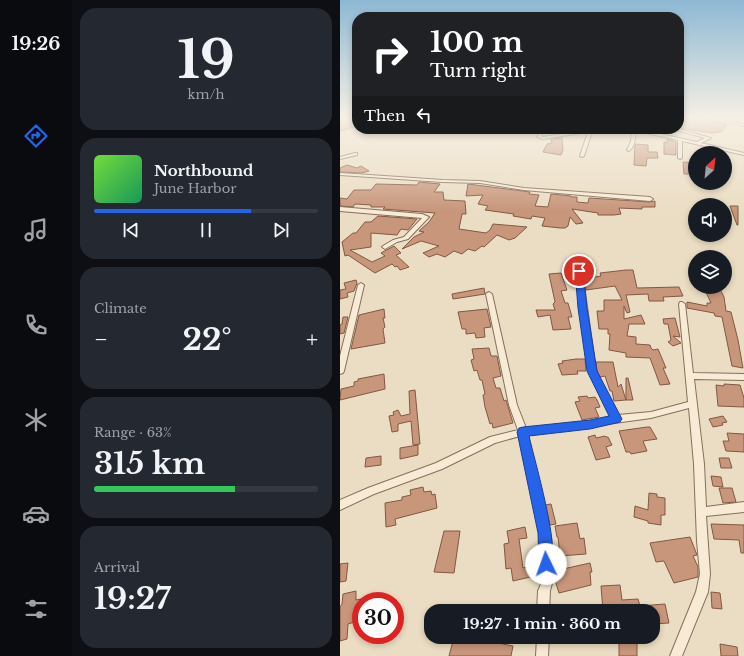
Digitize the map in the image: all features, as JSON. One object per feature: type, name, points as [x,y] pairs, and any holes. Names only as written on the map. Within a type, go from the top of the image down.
[{"type":"street","points":[[582,156],[584,150]]},
{"type":"street","points":[[680,150],[680,158]]},
{"type":"street","points":[[726,150],[744,154]]},
{"type":"street","points":[[340,158],[355,154]]},
{"type":"street","points":[[340,174],[443,182],[480,182],[524,190],[650,199]]},
{"type":"street","points":[[340,209],[422,216],[426,218],[406,238],[395,241],[385,247]]},
{"type":"street","points":[[579,271],[592,371],[616,419]]},
{"type":"street","points":[[340,371],[361,285]]},
{"type":"street","points":[[489,294],[513,405],[523,432],[545,533],[548,579],[544,591],[543,604]]},
{"type":"street","points":[[676,656],[705,583],[706,574],[699,464],[682,304]]},
{"type":"street","points":[[689,376],[744,377]]},
{"type":"street","points":[[340,505],[370,491],[439,466],[493,440],[523,432],[651,415],[692,404]]},
{"type":"street","points":[[701,512],[744,507]]},
{"type":"street","points":[[542,656],[543,644]]},
{"type":"building","points":[[544,150],[563,150],[561,155],[543,152]]},
{"type":"building","points":[[635,150],[648,150],[648,152],[657,152],[658,158],[647,158],[646,166],[634,165]]},
{"type":"building","points":[[664,150],[676,150],[676,155],[664,154]]},
{"type":"building","points":[[683,162],[688,162],[688,174],[684,174]]},
{"type":"building","points":[[347,165],[357,168],[361,166],[369,171],[362,173],[340,172],[340,168]]},
{"type":"building","points":[[419,182],[440,184],[434,192],[443,192],[444,200],[465,201],[466,214],[462,214],[459,229],[486,233],[490,230],[493,224],[527,227],[515,238],[509,240],[497,235],[484,247],[482,246],[475,251],[468,249],[462,254],[454,251],[445,257],[437,254],[429,257],[423,253],[439,246],[421,241],[402,249],[414,237],[424,232],[419,231],[429,222],[435,213],[383,209],[385,207],[371,207],[371,205],[355,204],[353,207],[340,206],[340,198],[347,199],[354,190],[371,190],[376,184],[417,185]]},
{"type":"building","points":[[468,184],[530,192],[529,194],[539,195],[535,206],[548,207],[551,194],[577,197],[577,202],[588,203],[589,198],[650,202],[655,201],[655,207],[642,207],[642,209],[619,208],[621,214],[614,215],[598,215],[598,213],[572,209],[583,223],[576,224],[570,217],[568,226],[565,228],[542,226],[545,218],[532,216],[531,219],[513,216],[514,214],[485,210],[488,206],[478,204],[483,195],[466,196]]},
{"type":"building","points":[[732,206],[738,206],[737,225],[732,211]]},
{"type":"building","points":[[378,216],[417,219],[408,230],[401,229],[397,235],[371,233],[371,247],[350,250],[372,262],[385,256],[381,253],[394,246],[401,253],[396,255],[409,267],[400,270],[397,266],[395,267],[392,264],[375,273],[348,255],[345,256],[342,242],[353,233],[356,233],[365,222],[371,222]]},
{"type":"building","points":[[633,270],[637,288],[679,287],[683,296],[663,297],[664,301],[649,301],[648,294],[626,295],[630,312],[627,313],[624,306],[624,319],[641,315],[645,324],[629,324],[627,336],[636,337],[636,344],[650,345],[653,350],[658,349],[666,368],[663,368],[670,384],[660,385],[650,358],[626,357],[626,353],[609,350],[610,334],[608,334],[608,329],[599,329],[597,311],[604,311],[604,300],[622,300],[615,286],[586,290],[585,279],[601,276],[600,273]]},
{"type":"building","points":[[561,273],[567,290],[561,291],[565,303],[568,303],[572,317],[568,317],[571,329],[553,330],[550,315],[538,317],[536,310],[555,310],[553,304],[555,302],[549,274]]},
{"type":"building","points":[[356,280],[357,283],[354,291],[347,293],[348,297],[340,299],[340,290],[346,289],[344,283]]},
{"type":"building","points":[[484,288],[485,294],[453,299],[452,294]]},
{"type":"building","points":[[707,294],[722,294],[726,311],[731,312],[743,368],[732,366],[722,317],[715,316],[714,313],[687,308],[687,302],[707,306],[707,303],[711,303]]},
{"type":"building","points":[[384,309],[385,318],[383,318],[385,327],[383,329],[385,343],[351,349],[359,315]]},
{"type":"building","points":[[487,309],[491,327],[484,328],[485,337],[476,338],[475,333],[466,334],[466,329],[462,329],[458,312]]},
{"type":"building","points":[[343,317],[348,317],[344,333],[340,334],[340,325],[342,324]]},
{"type":"building","points":[[675,318],[680,337],[673,336],[681,343],[673,346],[668,342],[671,340],[668,324],[664,324],[663,319]]},
{"type":"building","points":[[489,348],[491,356],[497,356],[501,376],[493,378],[496,388],[500,388],[504,401],[506,400],[513,423],[493,428],[492,423],[490,424],[485,407],[483,395],[485,394],[482,380],[480,380],[477,370],[474,371],[471,360],[474,359],[472,349]]},
{"type":"building","points":[[585,359],[586,371],[577,371],[578,374],[562,375],[558,364],[563,363],[562,361]]},
{"type":"building","points":[[596,362],[613,362],[618,387],[621,384],[626,400],[614,401],[612,391],[610,391],[605,376],[600,377],[597,371]]},
{"type":"building","points":[[384,374],[385,389],[340,400],[341,389],[354,386],[354,382],[358,381],[358,379]]},
{"type":"building","points":[[626,378],[628,378],[633,400],[626,400]]},
{"type":"building","points":[[724,384],[740,385],[744,398],[744,407],[718,406],[716,385],[724,386]]},
{"type":"building","points":[[415,390],[420,444],[413,445],[411,421],[398,424],[398,431],[392,432],[389,416],[394,415],[393,412],[398,410],[401,416],[410,414],[409,391]]},
{"type":"building","points":[[587,396],[588,398],[595,397],[597,400],[600,407],[595,408],[599,417],[582,420],[575,402],[580,401],[578,397]]},
{"type":"building","points":[[723,416],[727,422],[722,423],[723,425],[713,427],[709,419]]},
{"type":"building","points":[[650,427],[657,439],[643,441],[647,451],[631,454],[630,452],[626,452],[619,431]]},
{"type":"building","points":[[727,433],[744,434],[744,452],[726,451],[723,441],[729,441]]},
{"type":"building","points":[[595,435],[596,438],[605,436],[608,437],[612,445],[606,447],[610,457],[596,460],[588,437]]},
{"type":"building","points":[[418,445],[418,455],[400,459],[400,448]]},
{"type":"building","points":[[381,456],[381,465],[365,467],[366,458]]},
{"type":"building","points":[[719,458],[729,458],[732,468],[721,468]]},
{"type":"building","points":[[711,476],[721,477],[723,487],[713,486]]},
{"type":"building","points":[[423,487],[424,492],[431,491],[432,495],[435,494],[437,508],[395,519],[396,525],[386,527],[385,503],[402,500],[402,497],[411,495],[410,490]]},
{"type":"building","points":[[719,488],[732,488],[736,502],[723,503]]},
{"type":"building","points":[[649,493],[657,494],[657,497],[665,498],[665,515],[661,515],[661,525],[648,523],[648,521],[634,517],[635,506],[648,510]]},
{"type":"building","points":[[551,504],[556,524],[550,525],[545,505]]},
{"type":"building","points":[[577,523],[580,539],[584,538],[586,554],[560,556],[555,526]]},
{"type":"building","points":[[711,524],[744,525],[744,553],[741,553],[739,540],[714,539]]},
{"type":"building","points":[[525,527],[527,538],[519,539],[523,568],[540,564],[541,580],[539,580],[539,575],[513,581],[511,568],[506,569],[504,544],[509,543],[507,531]]},
{"type":"building","points":[[444,531],[460,531],[454,573],[434,572]]},
{"type":"building","points":[[690,537],[697,555],[693,556],[698,567],[698,577],[674,583],[664,561],[656,562],[650,543]]},
{"type":"building","points":[[348,563],[346,581],[340,582],[340,564]]},
{"type":"building","points":[[590,563],[592,572],[590,572],[591,585],[559,593],[554,577],[554,571]]},
{"type":"building","points":[[620,585],[622,600],[638,599],[639,604],[602,604],[601,586]]},
{"type":"building","points":[[356,591],[352,592],[352,623],[348,624],[347,639],[340,641],[340,607],[342,604],[343,594]]},
{"type":"building","points":[[711,592],[720,593],[722,609],[712,608]]},
{"type":"building","points":[[660,604],[665,604],[669,623],[660,624]]},
{"type":"building","points":[[452,644],[503,644],[513,646],[511,656],[449,656]]},
{"type":"building","points":[[619,644],[637,644],[637,656],[619,656]]},
{"type":"building","points":[[720,644],[737,647],[738,656],[721,656]]},
{"type":"route","points":[[546,564],[545,533],[523,432],[590,424],[616,419],[592,371],[589,358],[579,271]]}]
